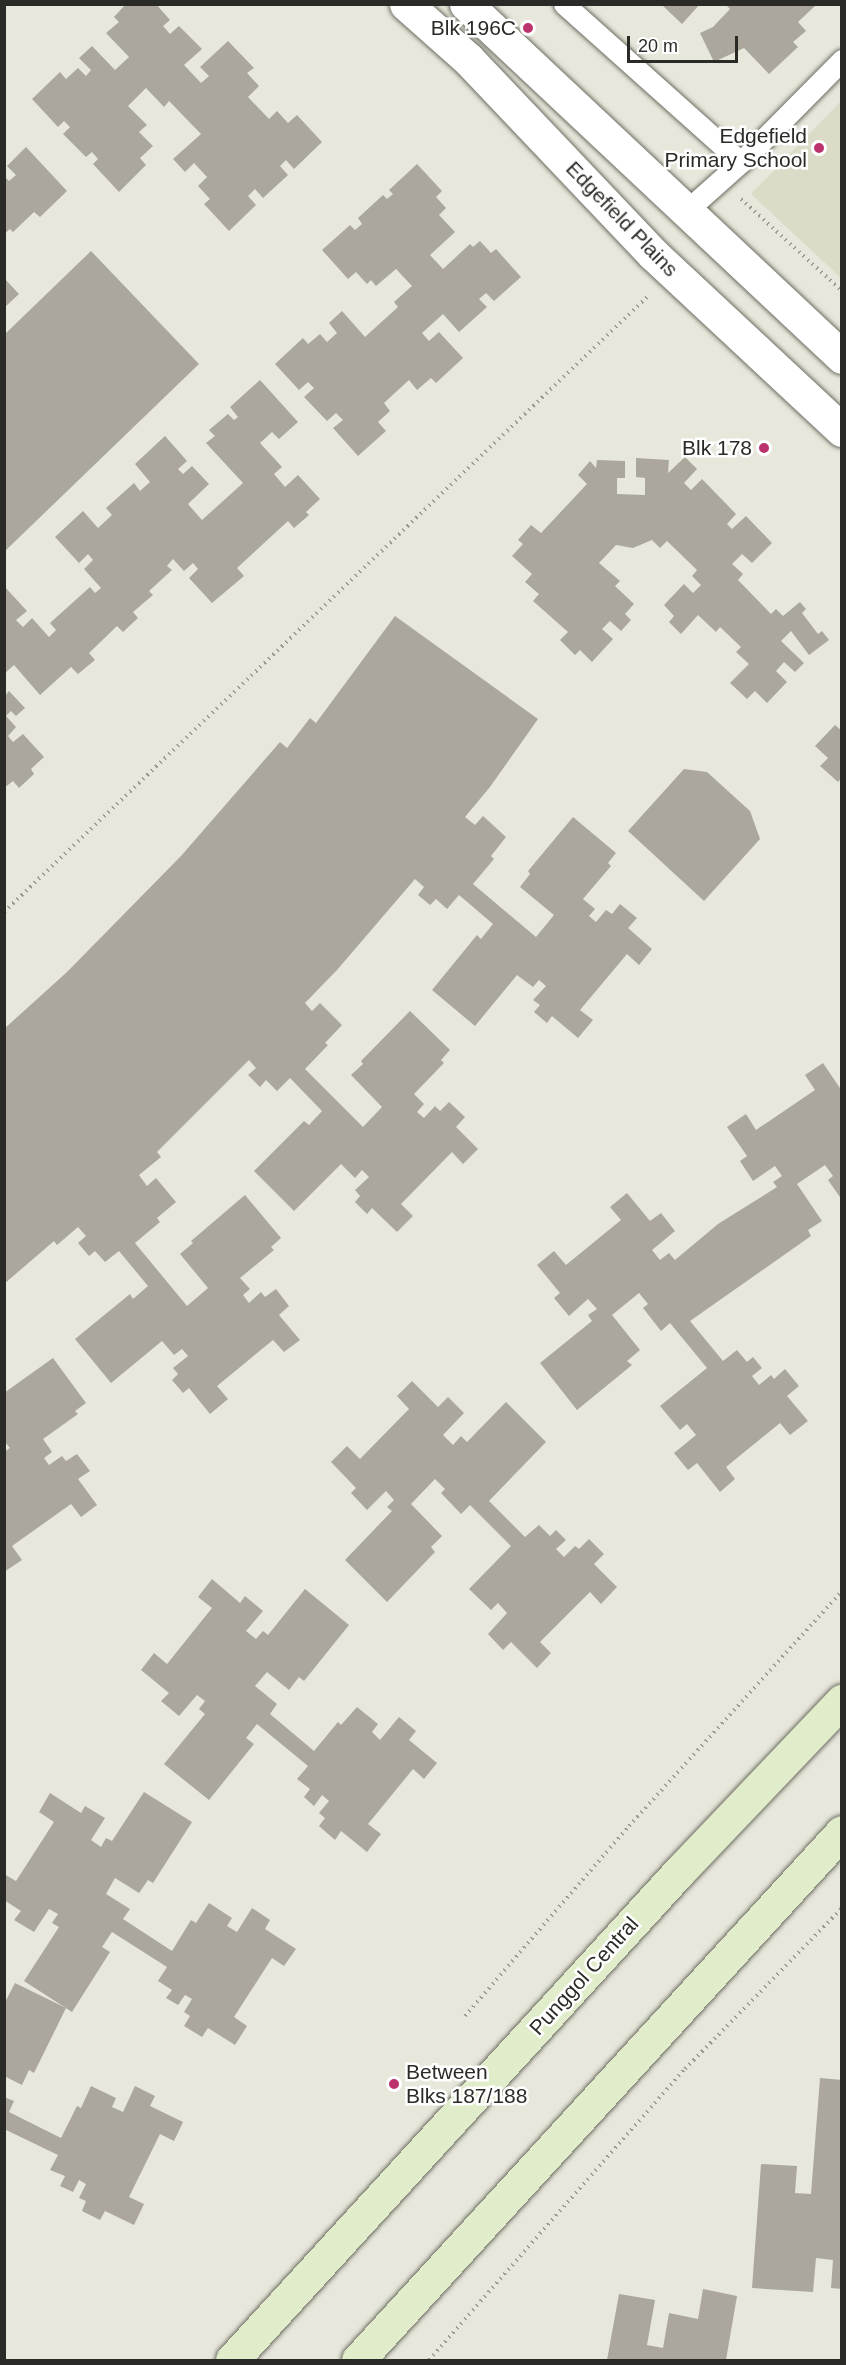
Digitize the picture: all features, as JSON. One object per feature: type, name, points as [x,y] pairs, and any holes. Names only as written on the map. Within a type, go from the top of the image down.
[{"type":"main road","name":"Punggol Central","points":[[232,2361],[678,1873],[842,1701]]},
{"type":"main road","points":[[358,2361],[842,1832]]},
{"type":"street","name":"Edgefield Plains","points":[[406,4],[468,59],[653,254],[842,430]]},
{"type":"street","points":[[466,4],[842,357]]},
{"type":"lane","points":[[564,4],[741,162]]},
{"type":"lane","points":[[686,211],[741,162],[842,60]]},
{"type":"path","points":[[4,912],[654,290]]},
{"type":"path","points":[[465,2016],[629,1826],[842,1591]]},
{"type":"path","points":[[429,2361],[685,2069],[842,1908]]},
{"type":"shaded area","name":"Edgefield Primary School","points":[[841,101],[841,278],[751,194]]},
{"type":"building","points":[[126,4],[156,4],[170,20],[163,26],[170,34],[179,26],[202,49],[184,65],[201,83],[209,76],[200,67],[228,41],[254,68],[247,73],[259,86],[248,97],[269,119],[277,111],[288,123],[297,115],[322,142],[294,169],[286,160],[280,166],[288,175],[263,198],[255,189],[248,196],[256,205],[229,231],[204,204],[210,199],[198,186],[207,177],[194,163],[185,172],[173,159],[201,134],[169,101],[164,107],[146,88],[128,106],[147,125],[139,132],[153,146],[140,158],[146,165],[119,192],[93,164],[98,159],[92,152],[86,157],[63,134],[70,127],[64,121],[58,127],[32,99],[60,72],[66,79],[78,68],[86,76],[91,70],[79,58],[92,46],[115,70],[129,57],[106,33],[119,22],[114,17]]},
{"type":"building","points":[[661,4],[700,4],[682,24]]},
{"type":"building","points":[[726,5],[816,5],[798,22],[806,31],[793,42],[798,47],[769,74],[744,48],[714,62],[700,33],[713,27],[730,9]]},
{"type":"building","points":[[26,147],[67,191],[40,217],[34,212],[13,232],[10,229],[4,234],[4,176],[9,181],[16,175],[7,166]]},
{"type":"building","points":[[417,164],[442,191],[436,197],[446,208],[439,215],[455,232],[430,255],[443,269],[470,244],[473,247],[480,241],[491,253],[496,249],[521,277],[494,301],[486,293],[479,299],[487,307],[459,332],[443,314],[422,333],[429,341],[439,332],[463,358],[436,383],[431,378],[417,390],[409,380],[384,403],[390,411],[378,422],[386,431],[358,456],[333,428],[343,420],[336,413],[327,421],[304,397],[314,388],[308,382],[299,390],[275,364],[303,338],[308,344],[320,334],[327,342],[337,333],[329,323],[342,311],[365,337],[398,307],[394,302],[412,286],[396,269],[376,286],[371,280],[367,284],[356,272],[348,279],[322,250],[350,225],[355,230],[362,224],[358,218],[383,195],[387,199],[393,194],[389,190]]},
{"type":"building","points":[[91,251],[199,364],[4,552],[4,335]]},
{"type":"building","points":[[4,278],[19,294],[4,308]]},
{"type":"building","points":[[260,380],[298,422],[279,439],[272,432],[260,443],[282,467],[274,474],[285,487],[298,475],[320,499],[306,512],[309,515],[294,528],[288,521],[237,568],[244,576],[212,603],[189,578],[198,569],[193,563],[184,571],[173,559],[167,566],[172,570],[149,591],[153,595],[133,612],[138,618],[123,632],[117,626],[89,653],[95,660],[78,674],[71,667],[40,695],[14,665],[4,674],[4,586],[27,611],[16,620],[23,627],[32,618],[49,637],[56,630],[50,623],[90,587],[95,593],[101,588],[84,569],[93,560],[88,554],[79,563],[55,537],[83,511],[98,528],[112,515],[106,508],[134,483],[140,491],[150,482],[135,464],[165,436],[187,461],[178,469],[183,474],[192,466],[209,484],[188,504],[202,520],[243,483],[206,443],[215,436],[209,430],[228,414],[234,420],[238,417],[230,407]]},
{"type":"building","points":[[685,457],[697,469],[684,483],[691,490],[702,479],[736,514],[727,524],[732,529],[746,516],[772,543],[752,563],[742,554],[732,564],[743,574],[738,580],[771,614],[776,609],[783,616],[800,602],[806,609],[802,613],[818,634],[822,631],[829,640],[809,655],[791,631],[781,641],[804,663],[795,672],[784,662],[776,671],[787,682],[767,703],[755,691],[747,699],[730,683],[749,664],[736,652],[741,647],[720,627],[716,632],[698,615],[681,634],[669,622],[674,616],[664,605],[684,584],[693,593],[701,585],[692,576],[697,570],[667,541],[660,548],[652,540],[633,548],[616,545],[599,563],[620,581],[615,586],[634,604],[625,614],[631,620],[621,631],[610,621],[602,629],[613,639],[592,662],[580,650],[575,655],[560,640],[568,632],[533,601],[539,594],[525,582],[532,574],[512,556],[523,544],[518,540],[531,525],[541,533],[587,484],[578,475],[590,461],[596,468],[597,460],[625,461],[625,478],[617,478],[617,494],[645,495],[645,478],[636,477],[636,458],[669,460],[668,473]]},
{"type":"building","points":[[395,616],[538,719],[490,787],[465,817],[475,825],[483,816],[506,837],[491,856],[494,859],[473,884],[536,937],[554,915],[520,887],[530,874],[528,871],[573,817],[616,853],[608,863],[611,866],[583,899],[595,909],[589,916],[596,922],[606,910],[612,914],[620,904],[637,918],[628,928],[652,949],[639,965],[627,954],[580,1010],[593,1020],[578,1038],[552,1016],[547,1023],[534,1012],[540,1005],[533,1000],[546,986],[539,980],[533,987],[517,975],[475,1026],[432,990],[477,935],[481,939],[493,924],[459,895],[447,909],[436,899],[430,905],[418,895],[424,887],[415,879],[337,970],[305,1003],[312,1011],[320,1003],[342,1025],[325,1043],[328,1045],[305,1069],[363,1127],[382,1107],[351,1075],[363,1064],[361,1061],[410,1011],[450,1050],[441,1060],[444,1063],[414,1094],[424,1104],[417,1112],[424,1118],[435,1106],[440,1111],[449,1102],[465,1117],[456,1127],[478,1149],[463,1164],[452,1152],[401,1204],[413,1216],[397,1232],[372,1208],[367,1214],[355,1202],[360,1196],[355,1190],[369,1177],[362,1170],[355,1178],[341,1164],[294,1211],[254,1171],[304,1121],[309,1125],[322,1111],[290,1078],[277,1091],[266,1080],[260,1087],[248,1075],[256,1068],[249,1060],[157,1152],[161,1157],[139,1175],[147,1186],[156,1178],[176,1202],[157,1218],[160,1222],[135,1243],[187,1306],[208,1288],[180,1254],[193,1243],[191,1241],[245,1195],[281,1238],[271,1247],[274,1250],[240,1278],[250,1289],[243,1295],[249,1303],[261,1292],[265,1297],[276,1289],[289,1306],[279,1315],[300,1340],[284,1352],[273,1340],[217,1386],[228,1399],[210,1414],[189,1388],[183,1393],[172,1380],[178,1374],[173,1368],[188,1356],[182,1349],[174,1355],[162,1341],[111,1383],[75,1339],[130,1294],[133,1299],[148,1286],[119,1251],[105,1262],[95,1251],[89,1256],[78,1243],[86,1236],[78,1227],[57,1245],[54,1241],[4,1284],[4,1029],[67,972],[181,856],[280,742],[287,748],[310,718],[316,723]]},
{"type":"building","points":[[9,691],[25,708],[16,716],[11,711],[6,716],[16,727],[8,736],[13,742],[23,734],[44,757],[31,769],[34,774],[19,788],[13,781],[4,788],[5,696]]},
{"type":"building","points":[[835,725],[842,731],[842,777],[838,782],[820,766],[828,758],[815,746]]},
{"type":"building","points":[[684,769],[707,772],[750,811],[760,839],[704,901],[628,831]]},
{"type":"building","points":[[823,1063],[842,1091],[842,1200],[828,1180],[833,1176],[825,1165],[797,1184],[822,1221],[808,1230],[811,1236],[690,1321],[723,1361],[737,1350],[747,1362],[753,1357],[762,1368],[752,1376],[759,1385],[771,1375],[774,1379],[785,1369],[799,1386],[787,1396],[808,1421],[790,1435],[780,1423],[726,1467],[735,1479],[720,1492],[697,1463],[688,1470],[674,1453],[696,1435],[687,1424],[680,1430],[660,1406],[707,1368],[670,1323],[661,1331],[643,1308],[648,1304],[639,1293],[612,1315],[640,1350],[627,1361],[632,1365],[577,1410],[540,1363],[592,1321],[588,1315],[597,1309],[588,1299],[569,1316],[554,1298],[560,1293],[537,1265],[554,1251],[566,1265],[621,1220],[610,1207],[627,1193],[650,1221],[661,1213],[675,1231],[652,1250],[660,1260],[669,1253],[675,1260],[718,1224],[777,1187],[773,1182],[782,1176],[775,1166],[753,1181],[740,1161],[747,1156],[727,1127],[746,1114],[756,1130],[815,1090],[805,1075]]},
{"type":"building","points":[[53,1358],[86,1403],[75,1411],[78,1414],[43,1439],[52,1452],[44,1458],[49,1465],[62,1456],[66,1461],[77,1454],[90,1471],[78,1479],[97,1505],[81,1517],[71,1504],[12,1546],[22,1560],[4,1572],[4,1452],[10,1448],[4,1441],[4,1393]]},
{"type":"building","points":[[412,1381],[438,1407],[448,1397],[464,1413],[443,1435],[453,1445],[461,1436],[467,1442],[506,1402],[546,1442],[489,1501],[525,1537],[539,1525],[550,1536],[556,1530],[566,1540],[556,1549],[564,1557],[575,1546],[579,1549],[589,1539],[604,1554],[594,1564],[617,1587],[601,1604],[590,1592],[540,1642],[551,1653],[537,1668],[511,1642],[503,1650],[488,1634],[507,1613],[498,1603],[491,1610],[469,1589],[511,1546],[470,1505],[461,1514],[441,1493],[445,1489],[435,1479],[411,1504],[442,1536],[431,1547],[435,1552],[387,1602],[345,1560],[392,1511],[387,1507],[394,1500],[386,1491],[367,1510],[351,1493],[356,1488],[331,1462],[347,1446],[360,1459],[409,1409],[397,1396]]},
{"type":"building","points":[[212,1579],[240,1603],[245,1596],[263,1611],[246,1631],[256,1639],[263,1631],[268,1635],[305,1589],[349,1625],[304,1681],[299,1677],[289,1690],[267,1672],[255,1686],[277,1704],[270,1714],[314,1751],[338,1722],[341,1725],[357,1707],[378,1724],[372,1732],[380,1740],[399,1717],[416,1731],[409,1740],[437,1763],[424,1779],[413,1769],[368,1824],[381,1834],[367,1852],[341,1831],[335,1840],[319,1826],[325,1818],[319,1813],[329,1801],[322,1795],[314,1806],[304,1797],[310,1789],[297,1779],[308,1766],[257,1724],[246,1738],[254,1744],[209,1800],[164,1764],[205,1714],[199,1709],[205,1701],[197,1695],[179,1716],[161,1701],[169,1693],[141,1670],[154,1653],[167,1664],[212,1608],[198,1597]]},
{"type":"building","points":[[144,1792],[192,1822],[153,1883],[148,1880],[139,1893],[115,1878],[106,1894],[130,1909],[123,1919],[172,1951],[191,1920],[196,1923],[209,1903],[232,1918],[227,1926],[237,1932],[252,1908],[270,1920],[265,1929],[296,1949],[284,1966],[272,1958],[234,2017],[247,2026],[235,2045],[208,2028],[202,2037],[184,2026],[190,2016],[184,2012],[192,1999],[185,1995],[178,2005],[166,1998],[172,1990],[158,1981],[167,1967],[112,1932],[102,1947],[110,1952],[72,2012],[24,1981],[59,1927],[52,1923],[58,1914],[49,1909],[34,1932],[14,1920],[21,1911],[4,1900],[4,1874],[16,1881],[54,1822],[39,1812],[50,1793],[81,1813],[85,1806],[105,1818],[91,1840],[101,1847],[106,1838],[112,1841]]},
{"type":"building","points":[[15,1983],[66,2008],[34,2073],[29,2070],[22,2085],[4,2076],[4,2004]]},
{"type":"building","points":[[820,2078],[842,2080],[842,2289],[831,2288],[833,2260],[816,2258],[813,2292],[752,2288],[761,2164],[797,2166],[795,2193],[811,2194]]},
{"type":"building","points":[[91,2086],[116,2098],[112,2107],[123,2112],[135,2086],[155,2096],[150,2106],[183,2122],[174,2141],[160,2134],[129,2197],[144,2204],[134,2225],[105,2211],[100,2220],[82,2211],[86,2201],[79,2198],[86,2184],[79,2180],[73,2192],[60,2186],[65,2176],[50,2170],[58,2155],[4,2129],[4,2097],[14,2101],[9,2112],[61,2138],[77,2106],[81,2108]]},
{"type":"building","points":[[703,2289],[737,2296],[726,2360],[607,2360],[619,2294],[655,2300],[647,2345],[663,2348],[669,2313],[698,2319]]},
{"type":"place","name":"Blk 196C","points":[[528,28]]},
{"type":"place","name":"Edgefield Primary School","points":[[819,148]]},
{"type":"place","name":"Blk 178","points":[[764,448]]},
{"type":"place","name":"Between Blks 187/188","points":[[394,2084]]}]
